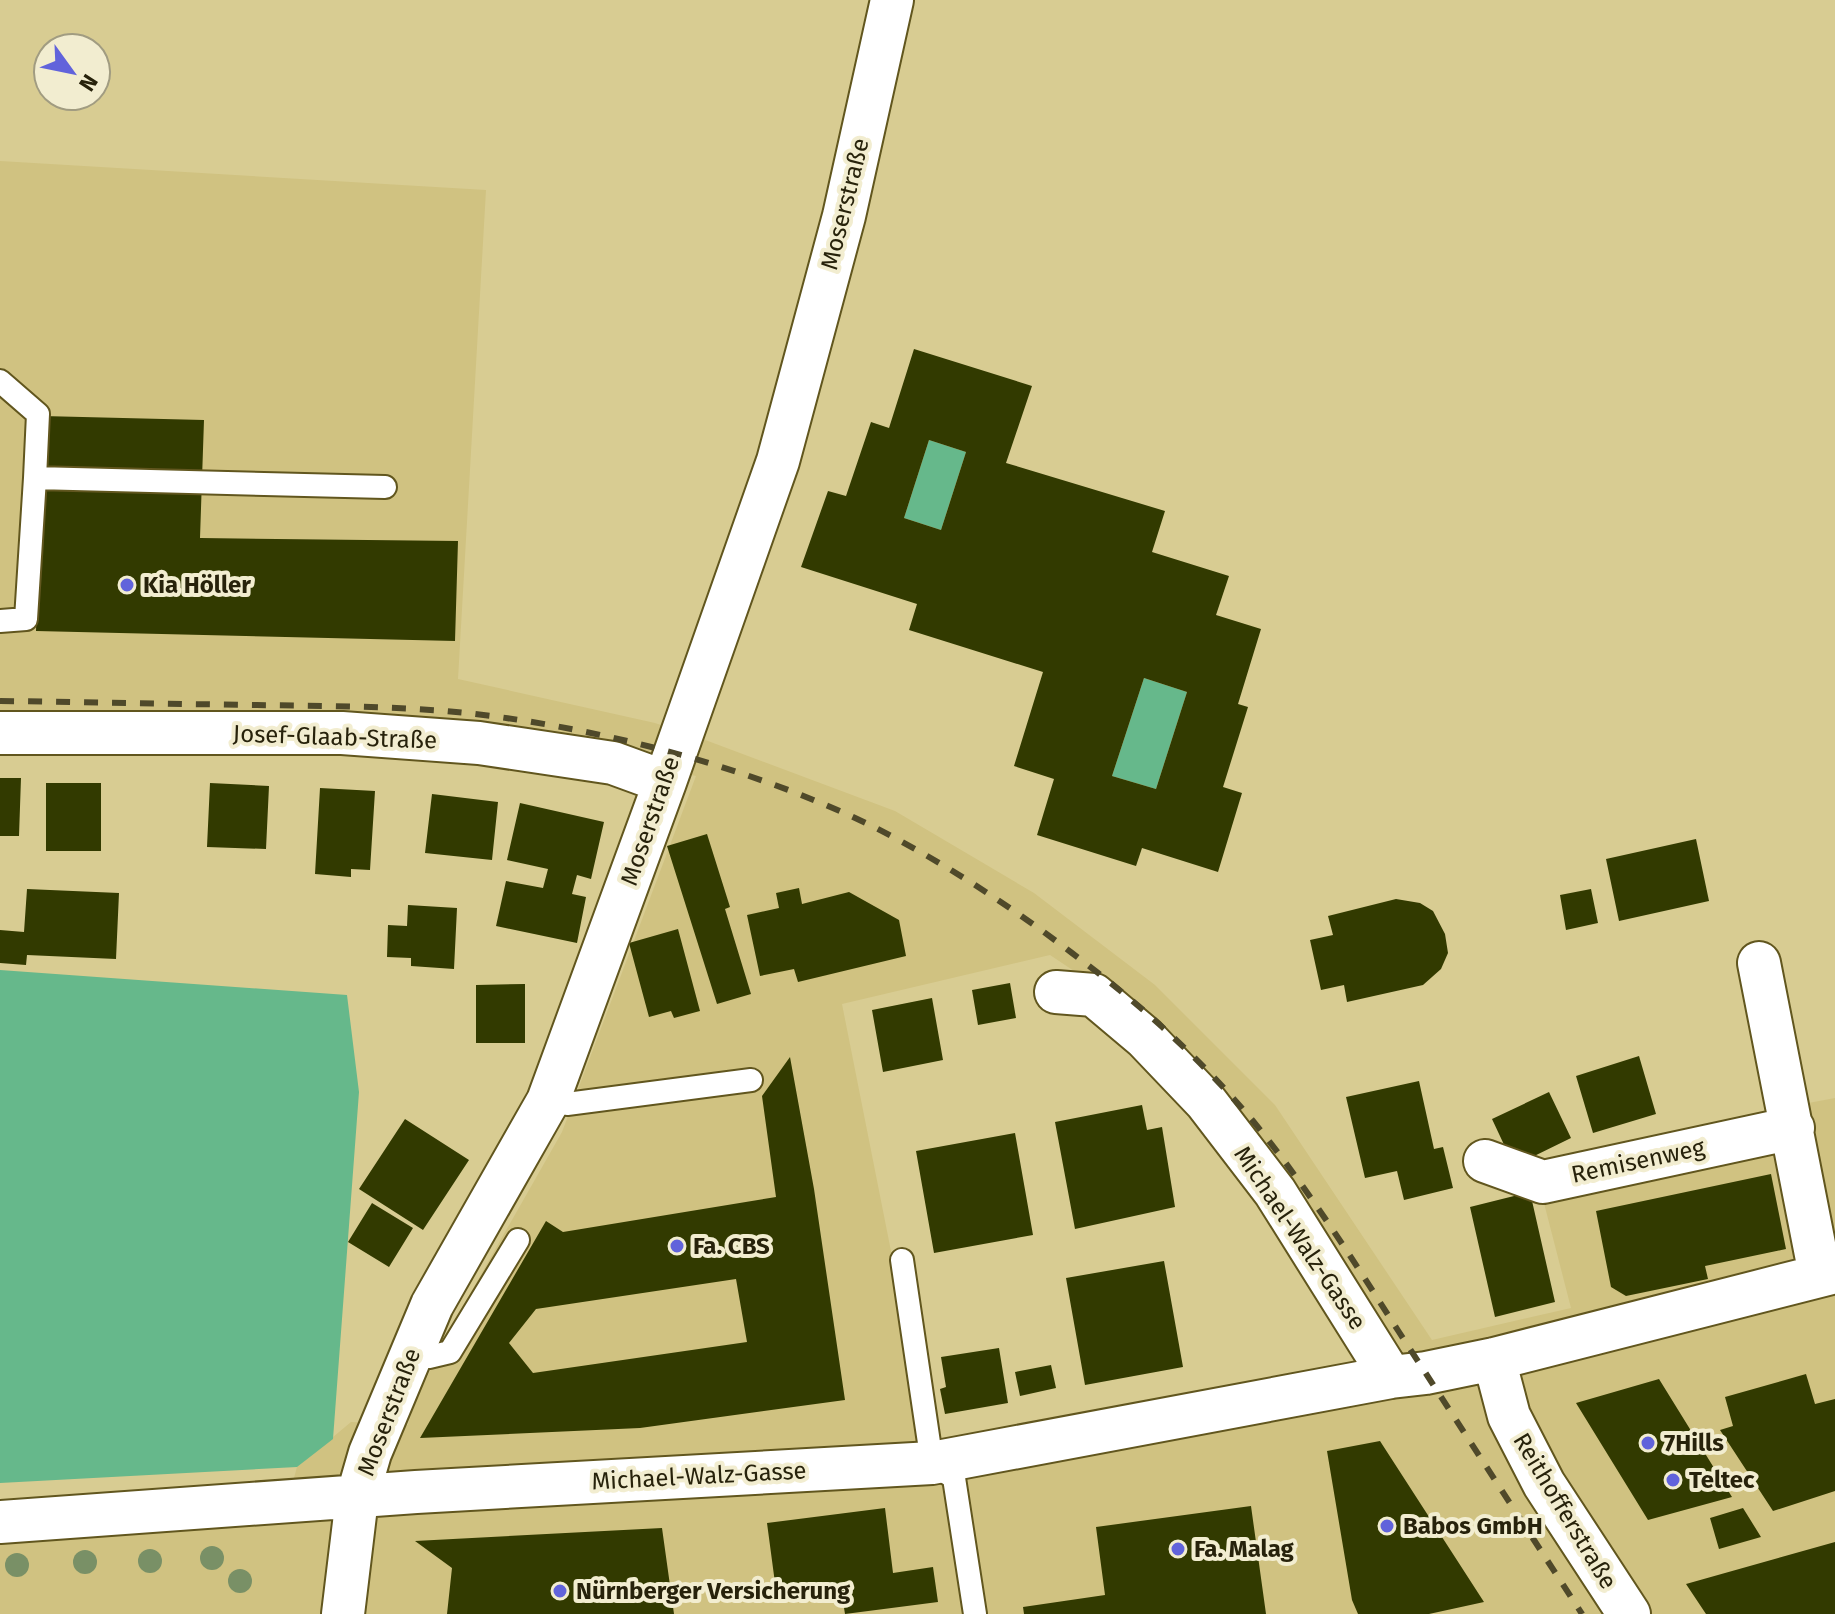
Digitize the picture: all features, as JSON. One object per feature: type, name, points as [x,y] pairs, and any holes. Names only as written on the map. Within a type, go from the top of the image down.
[{"type":"street","name":"Moserstraße","points":[[343,1614],[357,1498],[370,1453],[432,1305],[548,1101],[778,461],[844,216],[892,0]]},
{"type":"street","name":"Josef-Glaab-Straße","points":[[0,733],[342,733],[464,742],[613,763],[665,782]]},
{"type":"street","points":[[1759,963],[1793,1128],[1828,1274]]},
{"type":"street","name":"Michael-Walz-Gasse","points":[[1056,992],[1094,995],[1145,1038],[1206,1102],[1275,1192],[1391,1377]]},
{"type":"street","name":"Remisenweg","points":[[1485,1161],[1543,1182],[1793,1128]]},
{"type":"street","name":"Michael-Walz-Gasse","points":[[0,1522],[416,1492],[932,1463],[1494,1359],[1828,1274]]},
{"type":"street","name":"Reithofferstraße","points":[[1494,1359],[1509,1416],[1544,1484],[1629,1614]]},
{"type":"lane","points":[[0,381],[38,414],[26,619],[0,621]]},
{"type":"lane","points":[[35,478],[385,487]]},
{"type":"lane","points":[[548,1101],[567,1104],[751,1080]]},
{"type":"lane","points":[[410,1356],[429,1357],[450,1352],[518,1240]]},
{"type":"lane","points":[[902,1260],[932,1463],[954,1478],[975,1614]]},
{"type":"shaded area","points":[[0,161],[486,190],[458,679],[655,723],[708,741],[895,811],[1034,893],[1155,985],[1275,1105],[1432,1340],[1571,1308],[1536,1172],[1757,1124],[1771,1110],[1835,1098],[1835,1614],[0,1614],[0,1520],[287,1503],[297,1467],[351,1422],[408,1425],[415,1402],[455,1320],[562,1132],[696,776],[586,750],[0,718]],"holes":[[[1050,955],[1098,987],[1354,1280],[1409,1361],[933,1463],[842,1004]]]},
{"type":"green space","points":[[929,440],[966,452],[941,530],[904,518]]},
{"type":"green space","points":[[1144,678],[1187,692],[1156,789],[1112,776]]},
{"type":"green space","points":[[0,970],[347,995],[359,1092],[333,1439],[297,1467],[0,1483]]},
{"type":"building","points":[[914,349],[1032,386],[1006,463],[1165,511],[1152,552],[1229,576],[1216,615],[1261,629],[1238,704],[1248,707],[1223,787],[1242,793],[1218,872],[1142,848],[1136,866],[1037,835],[1054,779],[1014,766],[1043,672],[909,630],[917,604],[801,567],[828,491],[846,496],[871,422],[889,428]],"holes":[[[929,440],[966,452],[941,530],[904,518]],[[1144,678],[1187,692],[1156,789],[1112,776]]]},
{"type":"building","points":[[42,416],[204,420],[200,538],[458,541],[455,641],[36,631]]},
{"type":"building","points":[[0,778],[21,778],[19,836],[0,836]]},
{"type":"building","points":[[46,783],[101,783],[101,851],[46,851]]},
{"type":"building","points":[[210,783],[269,786],[266,849],[207,847]]},
{"type":"building","points":[[320,788],[375,791],[370,870],[351,869],[351,877],[315,874]]},
{"type":"building","points":[[432,794],[498,802],[492,860],[425,853]]},
{"type":"building","points":[[520,803],[604,822],[591,879],[577,875],[572,894],[586,897],[577,943],[496,926],[506,881],[543,888],[548,869],[507,860]]},
{"type":"building","points":[[707,834],[730,907],[725,909],[751,994],[717,1004],[667,846]]},
{"type":"building","points":[[1696,839],[1709,901],[1619,921],[1606,859]]},
{"type":"building","points":[[799,888],[802,904],[849,892],[899,920],[906,956],[798,982],[794,969],[760,976],[747,915],[779,908],[776,893]]},
{"type":"building","points":[[27,889],[119,893],[116,959],[27,955],[26,965],[0,963],[0,930],[24,932]]},
{"type":"building","points":[[1591,889],[1598,923],[1566,930],[1560,895]]},
{"type":"building","points":[[1396,899],[1420,903],[1433,911],[1445,934],[1448,953],[1441,969],[1423,985],[1347,1002],[1344,985],[1321,990],[1310,940],[1333,935],[1328,916]]},
{"type":"building","points":[[408,905],[457,908],[454,969],[411,966],[411,958],[387,957],[388,925],[407,926]]},
{"type":"building","points":[[678,929],[700,1011],[674,1018],[671,1011],[649,1017],[629,943]]},
{"type":"building","points":[[1010,983],[1016,1018],[978,1025],[972,990]]},
{"type":"building","points":[[525,984],[525,1043],[476,1043],[476,985]]},
{"type":"building","points":[[932,998],[943,1060],[883,1072],[872,1010]]},
{"type":"building","points":[[1639,1056],[1656,1114],[1593,1133],[1576,1076]]},
{"type":"building","name":"Fa. CBS","points":[[790,1057],[814,1189],[845,1400],[640,1428],[420,1438],[546,1221],[563,1232],[776,1197],[762,1096]],"holes":[[[736,1279],[747,1342],[533,1373],[509,1343],[536,1309]]]},
{"type":"building","points":[[1419,1081],[1434,1149],[1443,1147],[1453,1188],[1404,1200],[1397,1171],[1365,1178],[1346,1097]]},
{"type":"building","points":[[1549,1092],[1571,1138],[1514,1166],[1492,1119]]},
{"type":"building","points":[[1142,1105],[1147,1130],[1162,1127],[1175,1207],[1075,1229],[1055,1122]]},
{"type":"building","points":[[405,1119],[469,1160],[423,1230],[359,1189]]},
{"type":"building","points":[[1015,1133],[1033,1235],[934,1253],[916,1151]]},
{"type":"building","points":[[1771,1174],[1786,1249],[1705,1266],[1708,1279],[1626,1296],[1611,1287],[1596,1211]]},
{"type":"building","points":[[1530,1192],[1555,1302],[1495,1317],[1470,1207]]},
{"type":"building","points":[[372,1203],[413,1228],[389,1267],[348,1242]]},
{"type":"building","points":[[1164,1261],[1183,1367],[1085,1385],[1066,1278]]},
{"type":"building","points":[[999,1348],[1008,1403],[945,1414],[940,1389],[946,1387],[941,1357]]},
{"type":"building","points":[[1051,1365],[1056,1388],[1020,1396],[1015,1372]]},
{"type":"building","points":[[1806,1374],[1815,1404],[1835,1399],[1835,1491],[1773,1511],[1720,1430],[1733,1426],[1725,1397]]},
{"type":"building","points":[[1659,1379],[1732,1497],[1648,1520],[1576,1403]]},
{"type":"building","name":"Babos GmbH","points":[[1380,1441],[1484,1602],[1429,1614],[1358,1614],[1352,1600],[1327,1451]]},
{"type":"building","name":"Fa. Malag","points":[[1251,1506],[1266,1614],[1024,1614],[1023,1607],[1105,1595],[1096,1527]]},
{"type":"building","points":[[885,1508],[893,1573],[933,1567],[938,1602],[845,1614],[841,1589],[777,1598],[767,1523]]},
{"type":"building","points":[[1743,1508],[1761,1537],[1719,1549],[1710,1518]]},
{"type":"building","name":"Nürnberger Versicherung","points":[[662,1528],[674,1614],[447,1614],[452,1568],[415,1541]]},
{"type":"building","points":[[1835,1542],[1835,1614],[1706,1614],[1686,1584]]},
{"type":"railway","points":[[0,701],[398,708],[552,725],[663,750],[772,784],[872,826],[924,854],[1024,918],[1121,991],[1190,1053],[1253,1121],[1329,1224],[1582,1614]]},
{"type":"place","name":"Kia Höller","points":[[127,585]]},
{"type":"place","name":"Fa. CBS","points":[[677,1246]]},
{"type":"place","name":"7Hills","points":[[1648,1443]]},
{"type":"place","name":"Teltec","points":[[1673,1480]]},
{"type":"place","name":"Babos GmbH","points":[[1387,1526]]},
{"type":"place","name":"Fa. Malag","points":[[1178,1549]]},
{"type":"place","name":"Nürnberger Versicherung","points":[[560,1591]]}]
